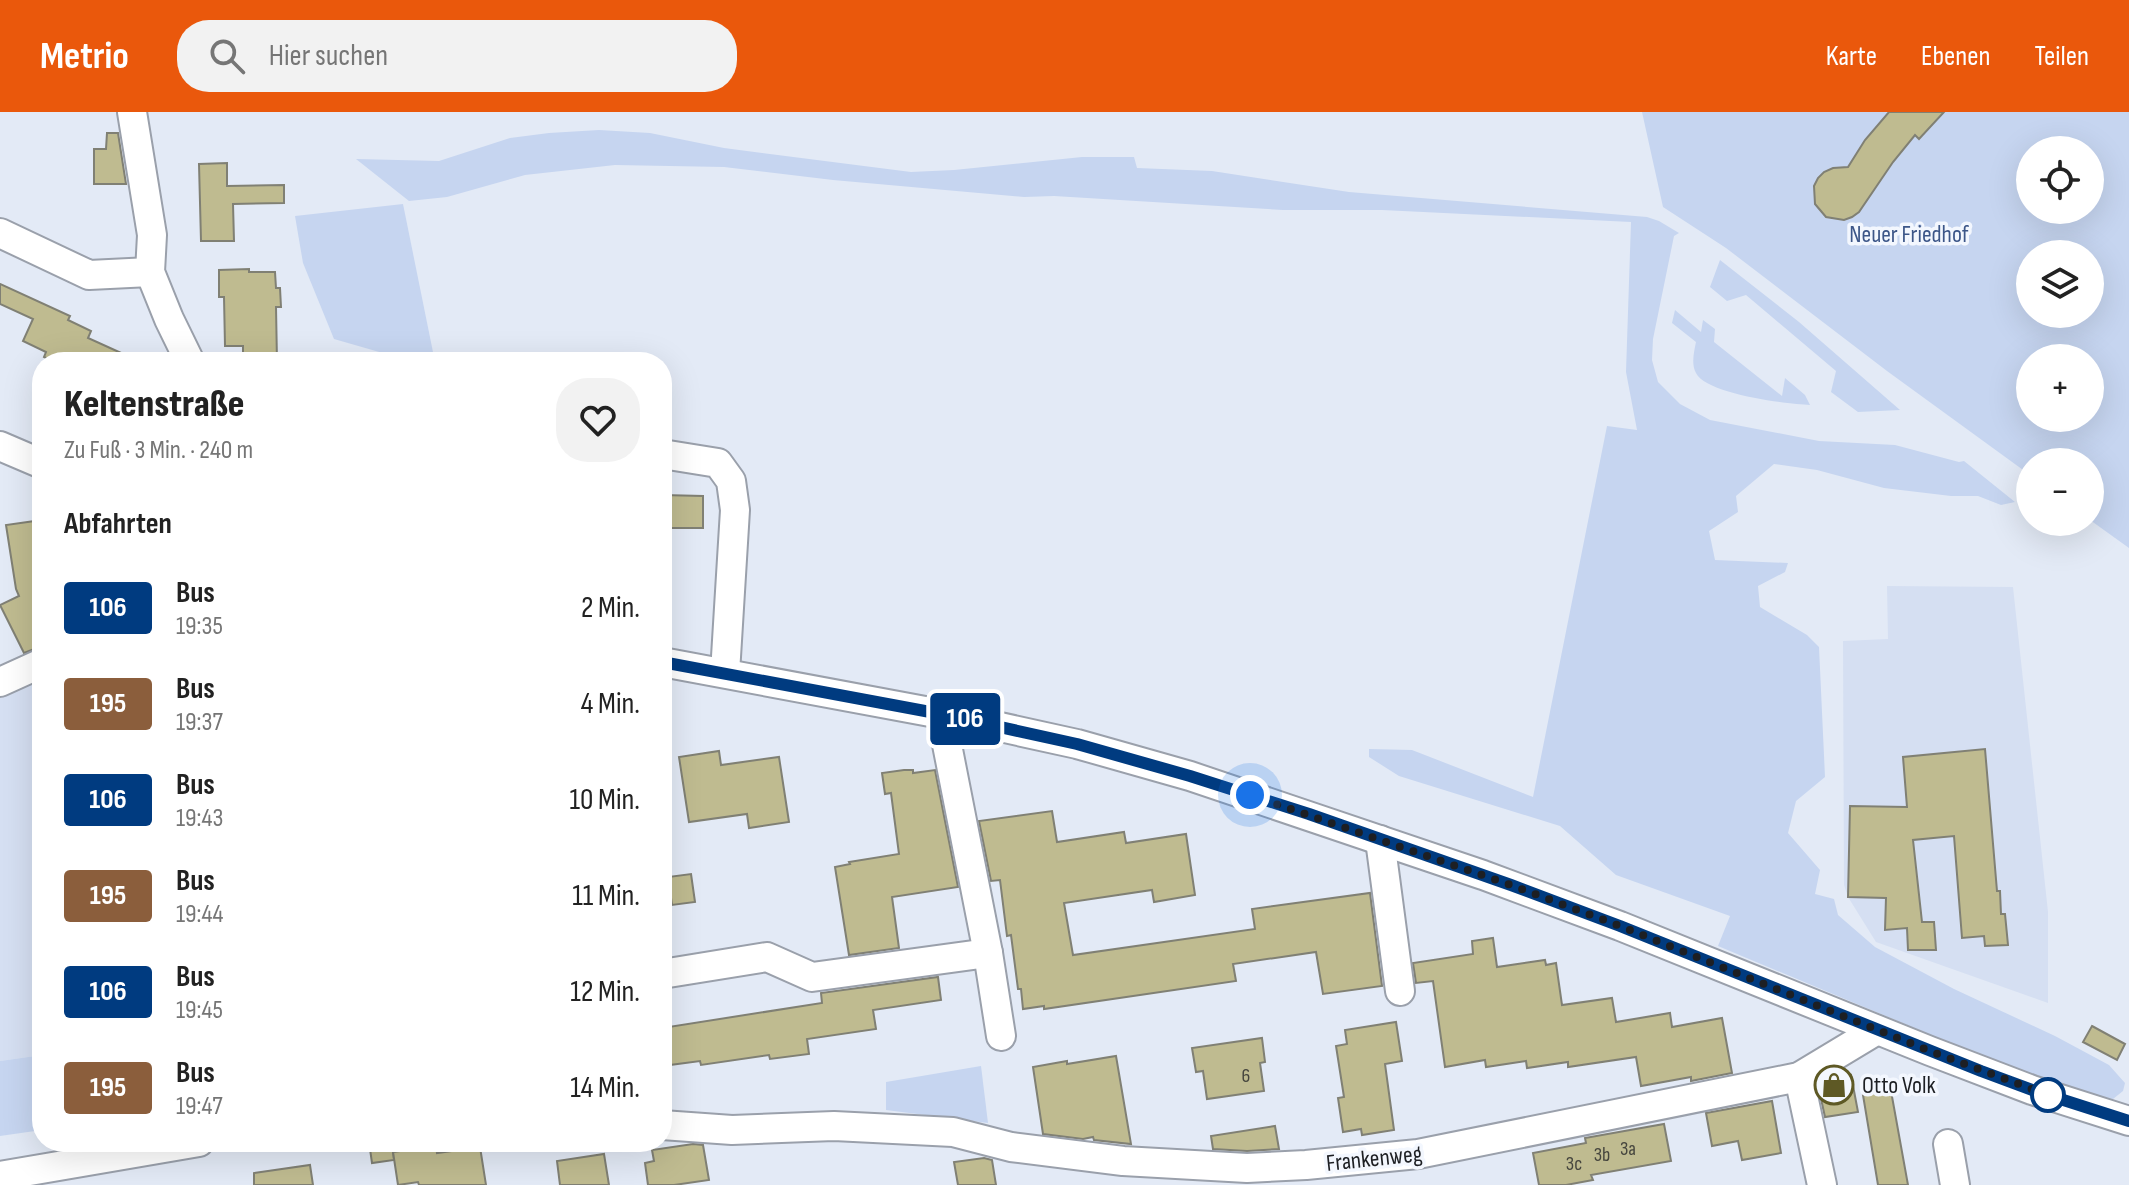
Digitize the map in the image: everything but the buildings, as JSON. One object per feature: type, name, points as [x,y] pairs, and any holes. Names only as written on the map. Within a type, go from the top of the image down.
[{"type":"street","points":[[132,112],[152,235],[150,272],[185,352]]},
{"type":"street","points":[[0,233],[89,275],[150,272]]},
{"type":"street","points":[[0,446],[32,460]]},
{"type":"street","points":[[672,456],[718,463],[731,481],[735,510],[725,673]]},
{"type":"street","points":[[672,664],[941,714],[1077,744],[1190,776],[1483,875],[2032,1090],[2129,1121]]},
{"type":"street","points":[[0,682],[32,668]]},
{"type":"street","points":[[941,714],[988,953],[1001,1036]]},
{"type":"street","points":[[1380,840],[1400,991]]},
{"type":"street","points":[[672,972],[767,957],[812,977],[988,953]]},
{"type":"street","name":"Frankenweg","points":[[672,1126],[732,1130],[834,1126],[953,1132],[1011,1147],[1123,1161],[1247,1168],[1306,1165],[1418,1154],[1799,1077],[1877,1030]]},
{"type":"street","points":[[1799,1077],[1822,1185]]},
{"type":"street","points":[[1948,1144],[1955,1185]]},
{"type":"street","points":[[0,1176],[140,1152]]},
{"type":"shaded area","points":[[1887,586],[2013,587],[2048,912],[2048,1003],[1876,942],[1848,897],[1844,885],[1843,641],[1888,639]]},
{"type":"shaded area","points":[[0,671],[32,671],[32,1056],[0,1061]]},
{"type":"green space","name":"Neuer Friedhof","points":[[1642,112],[2129,112],[2129,548],[2104,530],[2104,448],[2016,448],[2016,465],[1726,248],[1663,207]]},
{"type":"green space","points":[[599,130],[650,133],[724,148],[911,172],[1082,157],[1134,157],[1137,168],[1212,171],[1349,192],[1647,217],[1679,233],[1674,236],[1653,339],[1652,360],[1658,382],[1680,404],[1710,420],[1819,441],[1895,445],[1964,461],[2015,502],[2001,505],[1978,496],[1884,488],[1817,470],[1774,464],[1736,496],[1738,512],[1709,531],[1715,560],[1788,563],[1785,572],[1758,586],[1760,607],[1807,635],[1819,647],[1825,777],[1796,801],[1788,833],[1820,870],[1815,894],[1834,899],[1838,915],[1875,947],[2109,1065],[2125,1083],[2123,1091],[2113,1099],[2095,1097],[1979,1055],[1718,946],[1730,916],[1616,875],[1560,826],[1399,776],[1369,757],[1369,749],[1412,750],[1533,797],[1607,426],[1637,430],[1626,372],[1631,222],[1024,197],[724,167],[615,165],[525,175],[447,197],[409,201],[356,159],[439,161],[510,138]]},
{"type":"green space","points":[[403,204],[433,352],[379,352],[334,339],[303,263],[295,216]]},
{"type":"green space","points":[[1720,260],[1799,322],[1900,410],[1858,412],[1831,392],[1836,371],[1746,295],[1727,301],[1710,287]]},
{"type":"green space","points":[[1675,310],[1701,332],[1703,320],[1715,329],[1714,342],[1782,396],[1785,378],[1805,395],[1810,405],[1730,392],[1703,380],[1694,366],[1696,342],[1672,323]]},
{"type":"green space","points":[[32,1056],[32,1131],[0,1136],[0,1061]]},
{"type":"green space","points":[[981,1066],[988,1123],[886,1110],[886,1082]]},
{"type":"bus line","name":"106","points":[[672,664],[941,714],[1077,744],[1190,776],[1483,875],[1620,926],[1981,1071],[2129,1121]]},
{"type":"place","name":"Otto Volk","points":[[1834,1085]]},
{"type":"route","points":[[1250,795],[1511,885],[2048,1095]]}]
